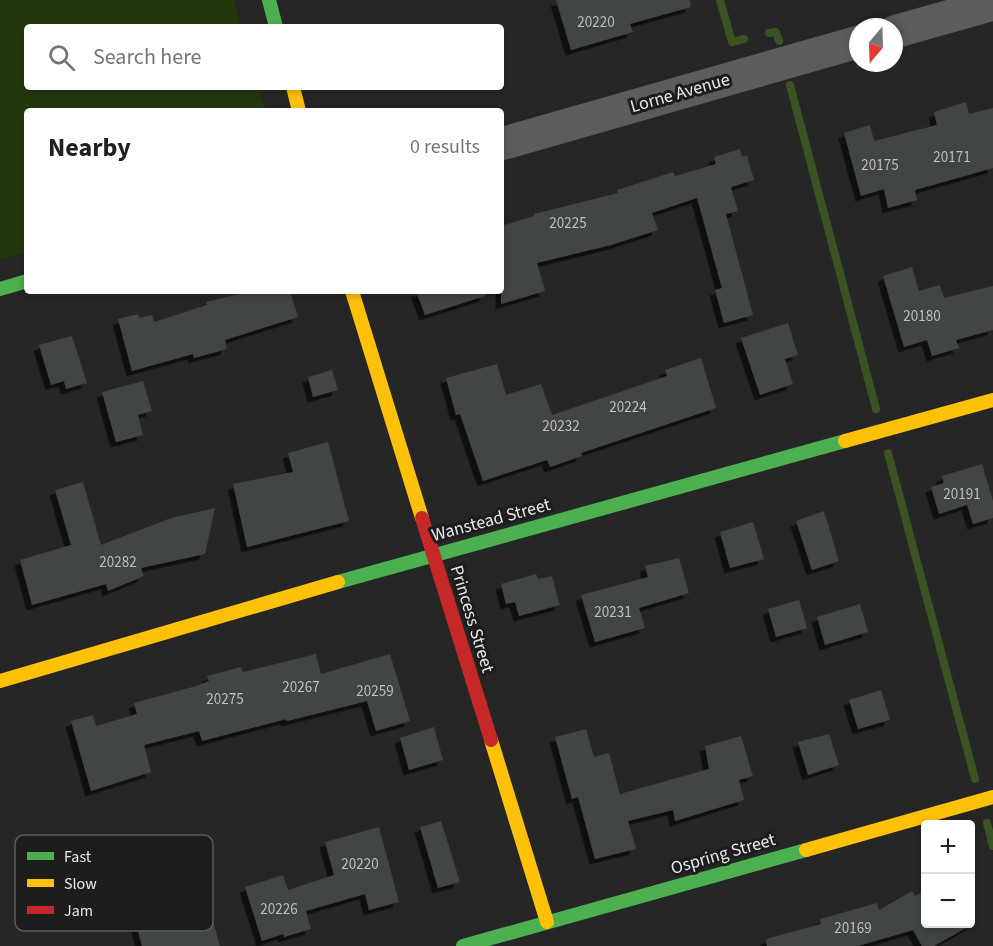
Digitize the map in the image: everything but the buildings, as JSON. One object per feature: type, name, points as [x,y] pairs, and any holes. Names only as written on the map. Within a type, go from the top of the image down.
[{"type":"street","points":[[269,0],[275,24]]},
{"type":"street","points":[[903,29],[993,4]]},
{"type":"street","name":"Lorne Avenue","points":[[504,143],[849,45]]},
{"type":"street","points":[[294,90],[298,108]]},
{"type":"street","points":[[0,289],[24,282]]},
{"type":"street","name":"Princess Street","points":[[353,294],[547,922]]},
{"type":"street","name":"Wanstead Street","points":[[0,681],[433,554],[993,400]]},
{"type":"street","name":"Ospring Street","points":[[463,946],[993,798]]},
{"type":"green space","points":[[0,0],[234,0],[240,24],[24,24],[24,90],[260,90],[264,108],[24,108],[24,253],[0,260]]},
{"type":"waterway","points":[[720,0],[732,42],[744,39]]},
{"type":"waterway","points":[[769,33],[776,32],[779,41]]},
{"type":"waterway","points":[[790,85],[876,409]]},
{"type":"waterway","points":[[888,453],[975,779]]},
{"type":"waterway","points":[[987,823],[993,846]]},
{"type":"traffic: fast","points":[[269,0],[275,24]]},
{"type":"traffic: fast","points":[[0,289],[24,282]]},
{"type":"traffic: fast","points":[[338,582],[845,441]]},
{"type":"traffic: fast","points":[[463,946],[806,850]]},
{"type":"traffic: slow","points":[[294,90],[298,108]]},
{"type":"traffic: slow","points":[[353,294],[422,518]]},
{"type":"traffic: slow","points":[[845,441],[993,400]]},
{"type":"traffic: slow","points":[[0,681],[338,582]]},
{"type":"traffic: slow","points":[[491,740],[547,922]]},
{"type":"traffic: slow","points":[[806,850],[993,797]]},
{"type":"traffic: jam","points":[[422,518],[491,740]]}]
